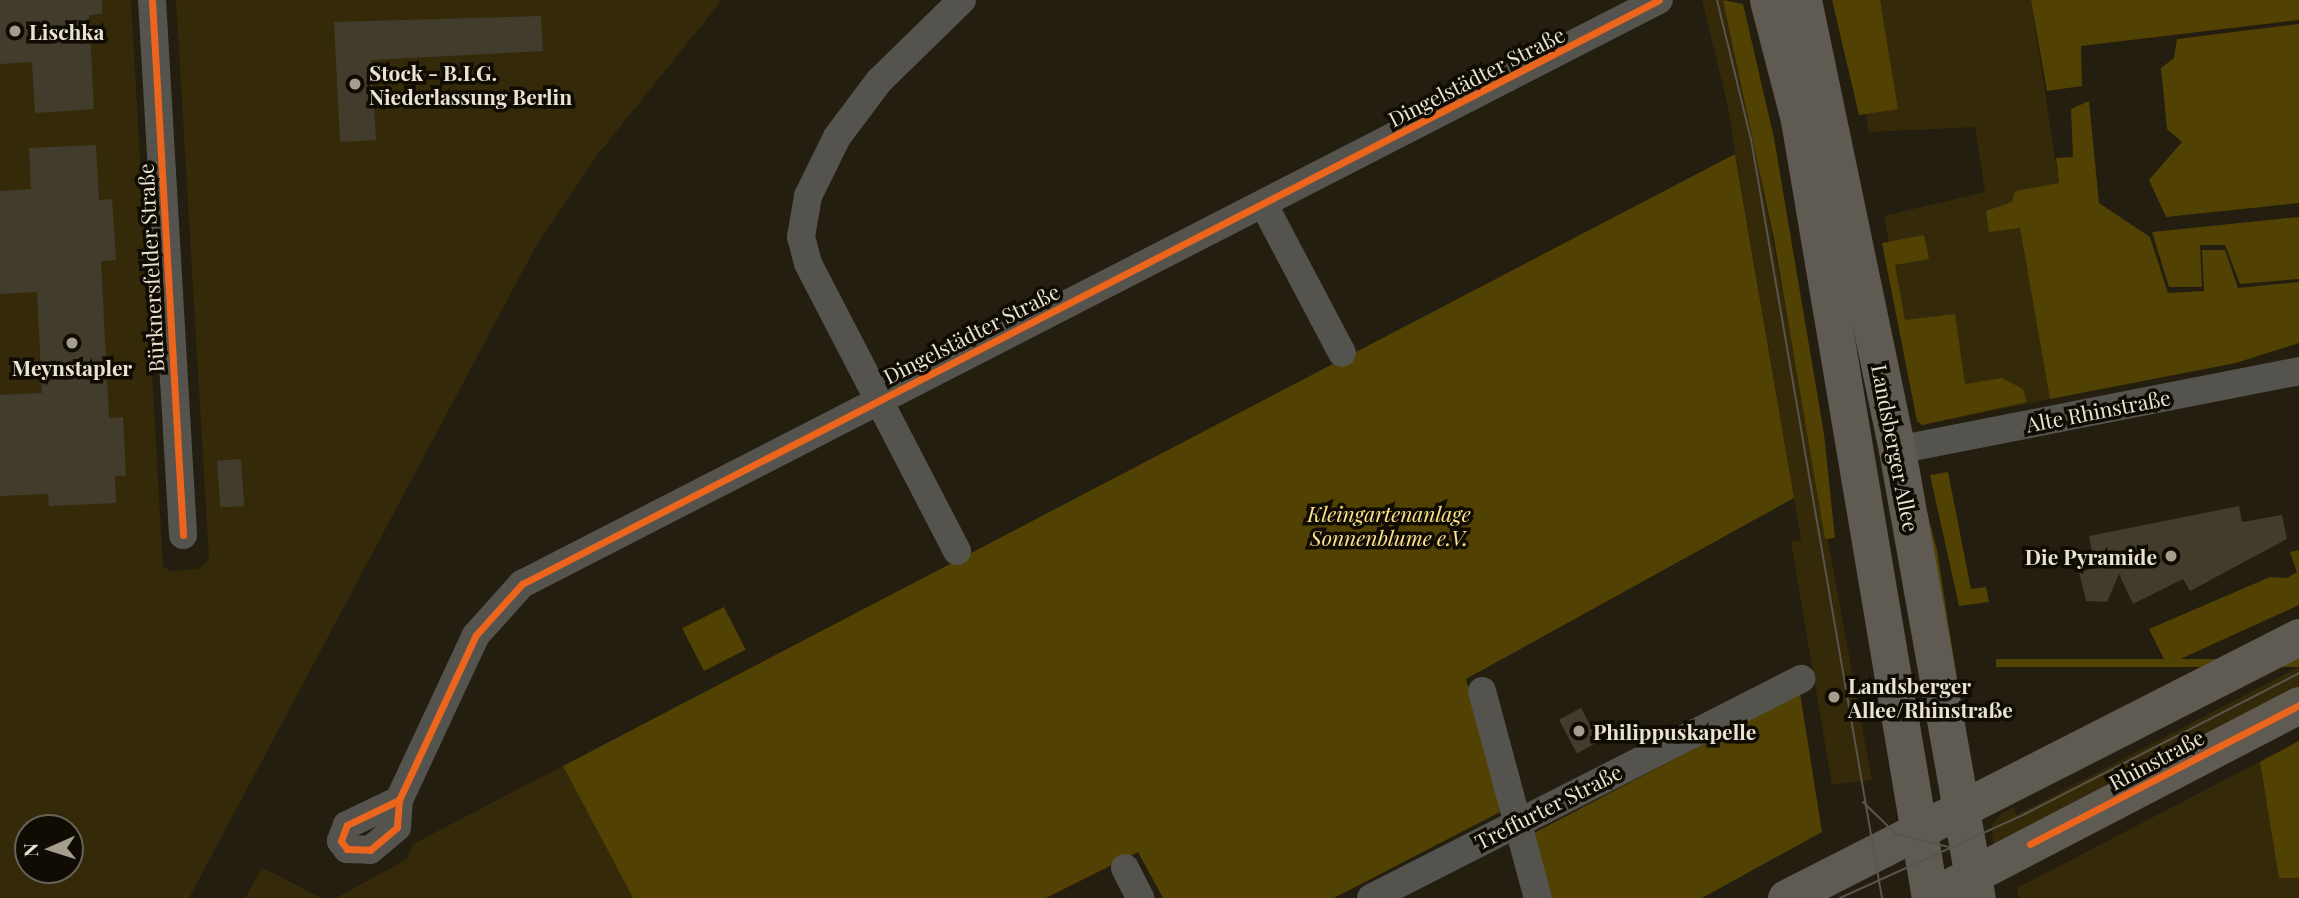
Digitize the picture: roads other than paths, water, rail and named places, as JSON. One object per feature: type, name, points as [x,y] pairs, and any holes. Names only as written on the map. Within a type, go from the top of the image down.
[{"type":"main road","name":"Landsberger Allee","points":[[1768,0],[1799,120],[1921,827],[1928,897]]},
{"type":"main road","name":"Landsberger Allee","points":[[1803,0],[1897,450],[1963,804],[1975,886]]},
{"type":"main road","points":[[1786,898],[1963,804],[2299,637]]},
{"type":"main road","name":"Rhinstraße","points":[[1928,897],[1975,886],[2299,705]]},
{"type":"street","name":"Bürknersfelder Straße","points":[[152,0],[183,535]]},
{"type":"street","points":[[957,551],[808,263],[802,222],[817,171],[837,137],[879,80],[962,0]]},
{"type":"street","name":"Dingelstädter Straße","points":[[399,800],[476,635],[505,597],[879,399],[1264,205],[1660,0]]},
{"type":"street","points":[[1264,205],[1342,353]]},
{"type":"street","name":"Alte Rhinstraße","points":[[1897,450],[2299,371]]},
{"type":"street","name":"Treffurter Straße","points":[[1371,898],[1801,679]]},
{"type":"street","points":[[1482,691],[1520,821],[1538,898]]},
{"type":"street","points":[[1125,868],[1140,898]]},
{"type":"tram line","points":[[1717,0],[1751,139],[1882,898]]},
{"type":"tram line","points":[[1840,898],[2025,814],[2299,673]]},
{"type":"tram line","points":[[1863,802],[1896,834],[1949,847]]},
{"type":"place","name":"Lischka","points":[[15,31]]},
{"type":"place","name":"Stock - B.I.G. Niederlassung Berlin","points":[[355,84]]},
{"type":"place","name":"Meynstapler","points":[[72,343]]},
{"type":"place","name":"Die Pyramide","points":[[2171,556]]},
{"type":"place","name":"Landsberger Allee/Rhinstraße","points":[[1834,697]]},
{"type":"place","name":"Philippuskapelle","points":[[1579,731]]},
{"type":"park label","name":"Kleingartenanlage Sonnenblume e.V.","points":[[1389,525]]}]
